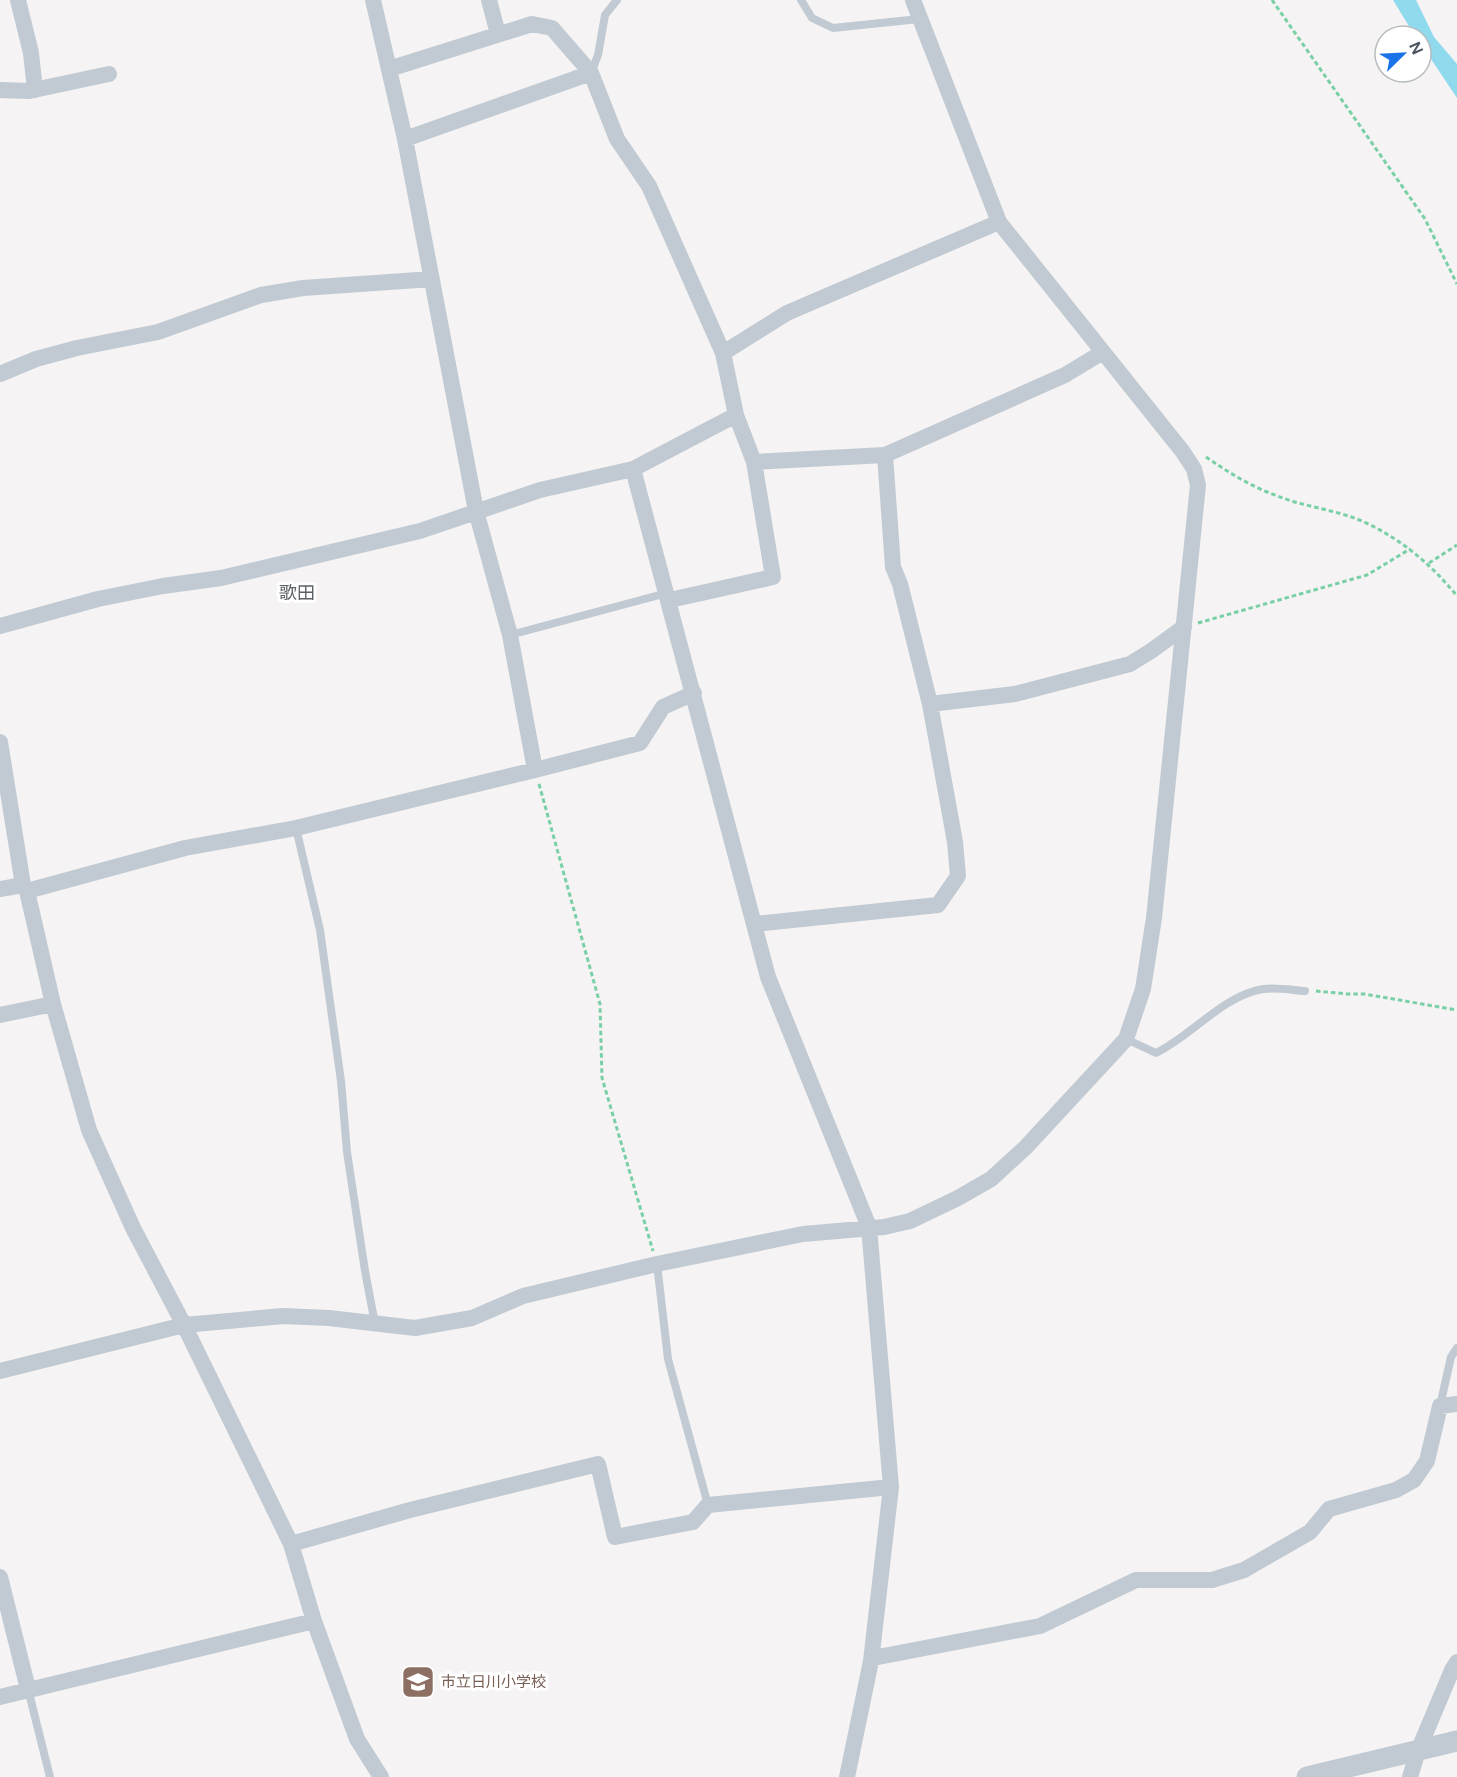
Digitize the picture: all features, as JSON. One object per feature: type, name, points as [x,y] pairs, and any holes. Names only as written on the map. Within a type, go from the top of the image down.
[{"type":"street","points":[[18,0],[31,53],[35,90]]},
{"type":"street","points":[[373,0],[405,140],[476,511],[510,635],[535,770]]},
{"type":"street","points":[[489,0],[498,34]]},
{"type":"street","points":[[0,1371],[184,1325],[282,1316],[329,1318],[415,1328],[472,1318],[522,1296],[657,1264],[803,1234],[884,1227],[910,1221],[991,1179],[1024,1148],[1126,1039],[1143,989],[1154,918],[1198,485],[1194,469],[1184,452],[999,222],[913,0]]},
{"type":"street","points":[[389,69],[532,24],[552,28],[591,73],[617,139],[649,186],[723,353],[735,415],[753,462],[773,577],[668,596]]},
{"type":"street","points":[[405,140],[591,73]]},
{"type":"street","points":[[0,90],[35,90],[109,74]]},
{"type":"street","points":[[723,353],[787,313],[999,222]]},
{"type":"street","points":[[0,374],[36,359],[77,348],[158,332],[261,295],[303,288],[432,279]]},
{"type":"street","points":[[753,462],[885,454],[1065,375],[1102,352]]},
{"type":"street","points":[[0,626],[98,599],[163,586],[221,578],[420,531],[540,490],[633,469],[735,415]]},
{"type":"street","points":[[754,924],[938,905],[958,876],[955,842],[930,704],[900,584],[893,567],[885,454]]},
{"type":"street","points":[[633,469],[768,977],[869,1227],[891,1487],[871,1661],[847,1777]]},
{"type":"street","points":[[930,704],[1015,694],[1130,664],[1184,627]]},
{"type":"street","points":[[0,889],[25,888],[185,848],[296,828],[640,743],[663,707],[694,693]]},
{"type":"street","points":[[0,742],[25,888],[53,1004],[89,1131],[133,1228],[184,1325],[291,1544],[314,1621],[357,1739],[381,1777]]},
{"type":"street","points":[[0,1015],[53,1004]]},
{"type":"street","points":[[871,1661],[873,1658],[1040,1626],[1136,1580],[1212,1580],[1244,1570],[1310,1532],[1329,1509],[1396,1490],[1414,1480],[1426,1461],[1449,1405]]},
{"type":"street","points":[[291,1544],[410,1510],[598,1464],[615,1537],[693,1522],[708,1505],[891,1487]]},
{"type":"street","points":[[0,1577],[28,1689]]},
{"type":"street","points":[[0,1697],[314,1621]]},
{"type":"street","points":[[1410,1777],[1418,1751],[1457,1662]]},
{"type":"street","points":[[1307,1777],[1457,1741]]},
{"type":"lane","points":[[591,73],[598,55],[605,15],[617,0]]},
{"type":"lane","points":[[801,0],[812,18],[833,28],[919,19]]},
{"type":"lane","points":[[510,635],[668,596]]},
{"type":"lane","points":[[296,828],[320,930],[341,1081],[347,1152],[364,1271],[375,1324]]},
{"type":"lane","points":[[1126,1039],[1156,1053],[1170,1046],[1239,996],[1264,989],[1305,991]]},
{"type":"lane","points":[[657,1264],[668,1359],[708,1505]]},
{"type":"lane","points":[[1449,1405],[1451,1357],[1457,1348]]},
{"type":"lane","points":[[28,1689],[50,1777]]},
{"type":"path","points":[[1272,0],[1425,219],[1457,284]]},
{"type":"path","points":[[1184,452],[1201,454],[1237,478],[1276,496],[1326,508],[1364,522],[1429,563],[1457,596]]},
{"type":"path","points":[[1429,563],[1457,545]]},
{"type":"path","points":[[1184,627],[1367,575],[1410,549]]},
{"type":"path","points":[[535,770],[600,1004],[602,1078],[657,1264]]},
{"type":"path","points":[[1305,991],[1364,994],[1457,1010]]},
{"type":"water","points":[[1393,0],[1416,0],[1428,24],[1408,24]]},
{"type":"water","points":[[1433,35],[1457,64],[1457,98],[1433,62]]},
{"type":"place","name":"市立日川小学校","points":[[418,1682]]},
{"type":"district","name":"歌田","points":[[297,593]]}]
